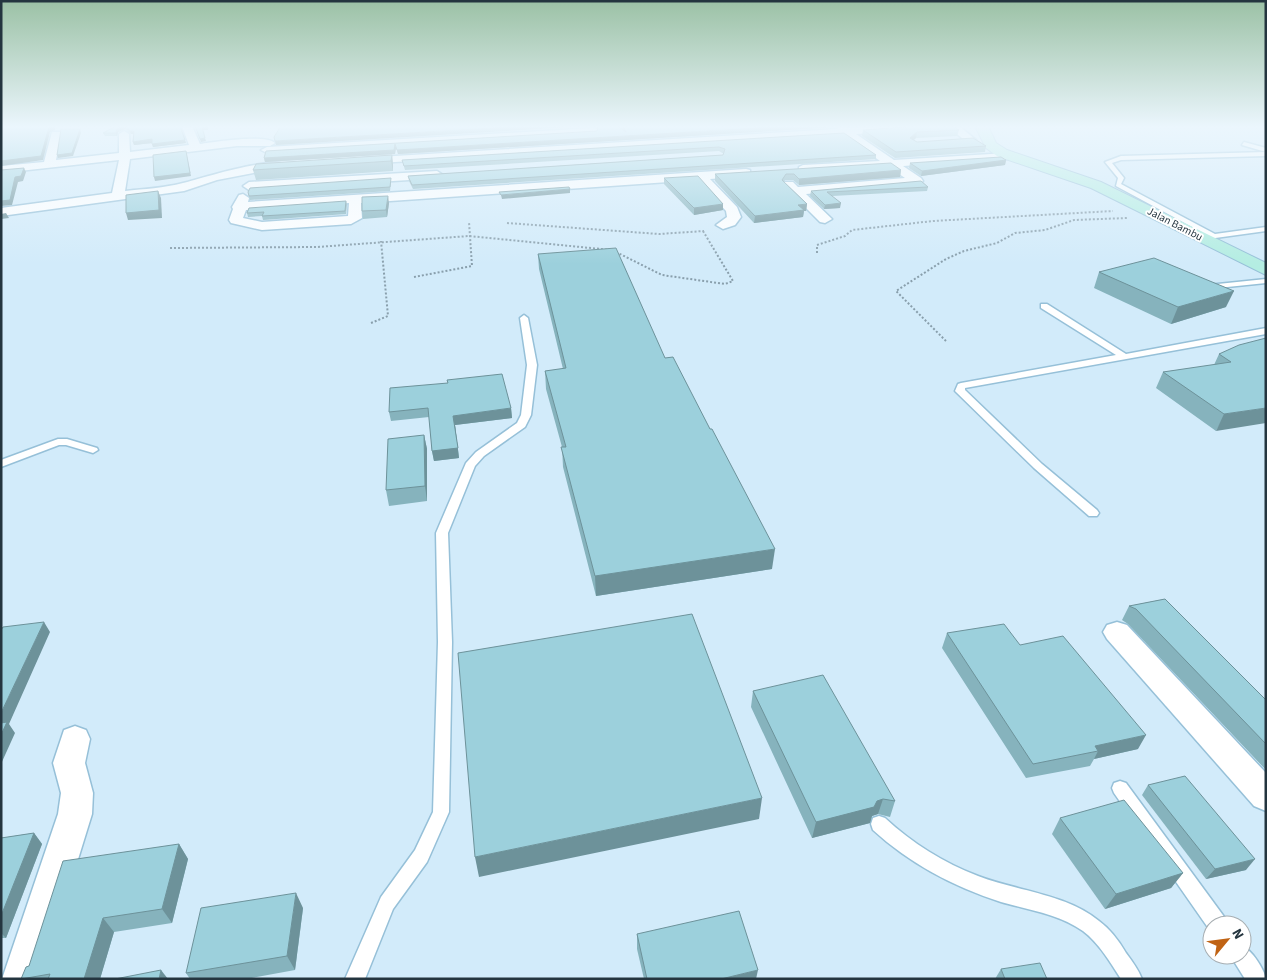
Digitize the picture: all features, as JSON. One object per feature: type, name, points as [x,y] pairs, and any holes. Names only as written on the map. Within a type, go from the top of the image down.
[{"type":"street","points":[[118,196],[122,172]]},
{"type":"street","points":[[1,212],[184,187],[214,177],[240,172]]},
{"type":"street","points":[[256,172],[238,207],[236,220],[254,226],[337,222],[355,218],[355,200]]},
{"type":"street","points":[[691,172],[732,210],[734,217],[730,222],[723,225]]},
{"type":"street","points":[[238,207],[755,172]]},
{"type":"street","points":[[795,190],[916,181],[904,172]]},
{"type":"street","name":"Jalan Bambu","points":[[1055,172],[1096,185],[1208,237],[1266,270]]},
{"type":"street","points":[[249,186],[442,174],[436,194]]},
{"type":"street","points":[[780,178],[825,219]]},
{"type":"street","points":[[1117,632],[1266,796]]},
{"type":"street","points":[[21,979],[75,814],[77,793],[70,763],[75,739]]},
{"type":"lane","points":[[1116,172],[1121,178],[1118,185],[1208,237],[1266,229]]},
{"type":"lane","points":[[1200,288],[1266,281]]},
{"type":"lane","points":[[1044,306],[1122,355]]},
{"type":"lane","points":[[355,979],[387,903],[422,856],[441,812],[445,642],[442,533],[470,465],[480,454],[521,424],[526,415],[532,365],[524,318]]},
{"type":"lane","points":[[1094,513],[1000,432],[960,391],[961,386],[1122,355],[1266,331]]},
{"type":"lane","points":[[1,464],[58,442],[67,442],[93,450]]},
{"type":"lane","points":[[1120,788],[1211,915]]},
{"type":"lane","points":[[879,824],[896,841],[915,855],[989,889],[1053,907],[1085,921],[1114,950],[1132,979]]},
{"type":"lane","points":[[1247,965],[1257,979]]},
{"type":"path","points":[[817,253],[816,245],[845,236],[852,230],[934,221],[1146,209]]},
{"type":"path","points":[[946,341],[896,290],[920,273],[963,251],[1007,240],[1015,233],[1045,230],[1074,220],[1160,216]]},
{"type":"path","points":[[414,278],[472,266],[469,222]]},
{"type":"path","points":[[170,248],[317,247],[469,236],[606,248],[662,275],[725,284],[733,281],[703,231],[659,234],[508,223]]},
{"type":"path","points":[[371,323],[388,316],[381,242]]},
{"type":"building","points":[[1,172],[23,172],[21,176],[15,177],[10,200],[1,201]]},
{"type":"building","points":[[154,172],[190,173],[154,177]]},
{"type":"building","points":[[472,172],[617,172],[412,185],[408,176]]},
{"type":"building","points":[[751,172],[881,172],[799,179],[794,174],[786,174],[782,180],[807,204],[798,205],[804,210],[755,216],[715,174]]},
{"type":"building","points":[[698,176],[723,204],[694,208],[664,178]]},
{"type":"building","points":[[391,178],[390,187],[249,196],[248,192],[250,188]]},
{"type":"building","points":[[921,181],[928,187],[827,192],[841,203],[825,205],[811,191]]},
{"type":"building","points":[[569,187],[570,189],[501,195],[499,192]]},
{"type":"building","points":[[158,191],[159,210],[126,213],[126,195]]},
{"type":"building","points":[[388,196],[386,210],[362,211],[362,197]]},
{"type":"building","points":[[346,201],[345,211],[262,216],[264,212],[247,213],[249,208]]},
{"type":"building","points":[[616,248],[665,358],[673,357],[775,549],[595,576],[561,447],[566,447],[545,371],[566,368],[538,254]]},
{"type":"building","points":[[1154,258],[1234,291],[1178,307],[1099,272]]},
{"type":"building","points":[[1266,338],[1266,408],[1224,414],[1163,372],[1231,362],[1219,354],[1239,345]]},
{"type":"building","points":[[502,374],[511,408],[453,416],[458,448],[432,451],[428,408],[389,412],[390,388],[448,383],[447,380]]},
{"type":"building","points":[[424,435],[425,486],[386,490],[388,439]]},
{"type":"building","points":[[1165,599],[1266,700],[1266,744],[1136,609],[1129,606]]},
{"type":"building","points":[[692,614],[762,798],[475,857],[458,653]]},
{"type":"building","points":[[44,622],[1,713],[1,630],[3,627]]},
{"type":"building","points":[[1004,624],[1020,645],[1063,636],[1146,735],[1095,746],[1098,751],[1033,764],[947,633]]},
{"type":"building","points":[[823,675],[895,801],[883,799],[877,801],[874,807],[816,822],[753,691]]},
{"type":"building","points":[[7,722],[1,735],[1,723]]},
{"type":"building","points":[[1185,776],[1255,859],[1215,869],[1148,785]]},
{"type":"building","points":[[1124,800],[1183,873],[1116,894],[1060,818]]},
{"type":"building","points":[[34,833],[1,916],[1,838]]},
{"type":"building","points":[[179,844],[162,909],[103,918],[84,979],[48,979],[50,974],[21,979],[26,967],[29,966],[63,861]]},
{"type":"building","points":[[296,893],[287,956],[186,973],[201,908]]},
{"type":"building","points":[[739,911],[758,970],[721,979],[647,979],[637,934]]},
{"type":"building","points":[[1040,963],[1047,979],[1005,979],[1001,969]]},
{"type":"building","points":[[161,970],[159,979],[115,979]]}]
